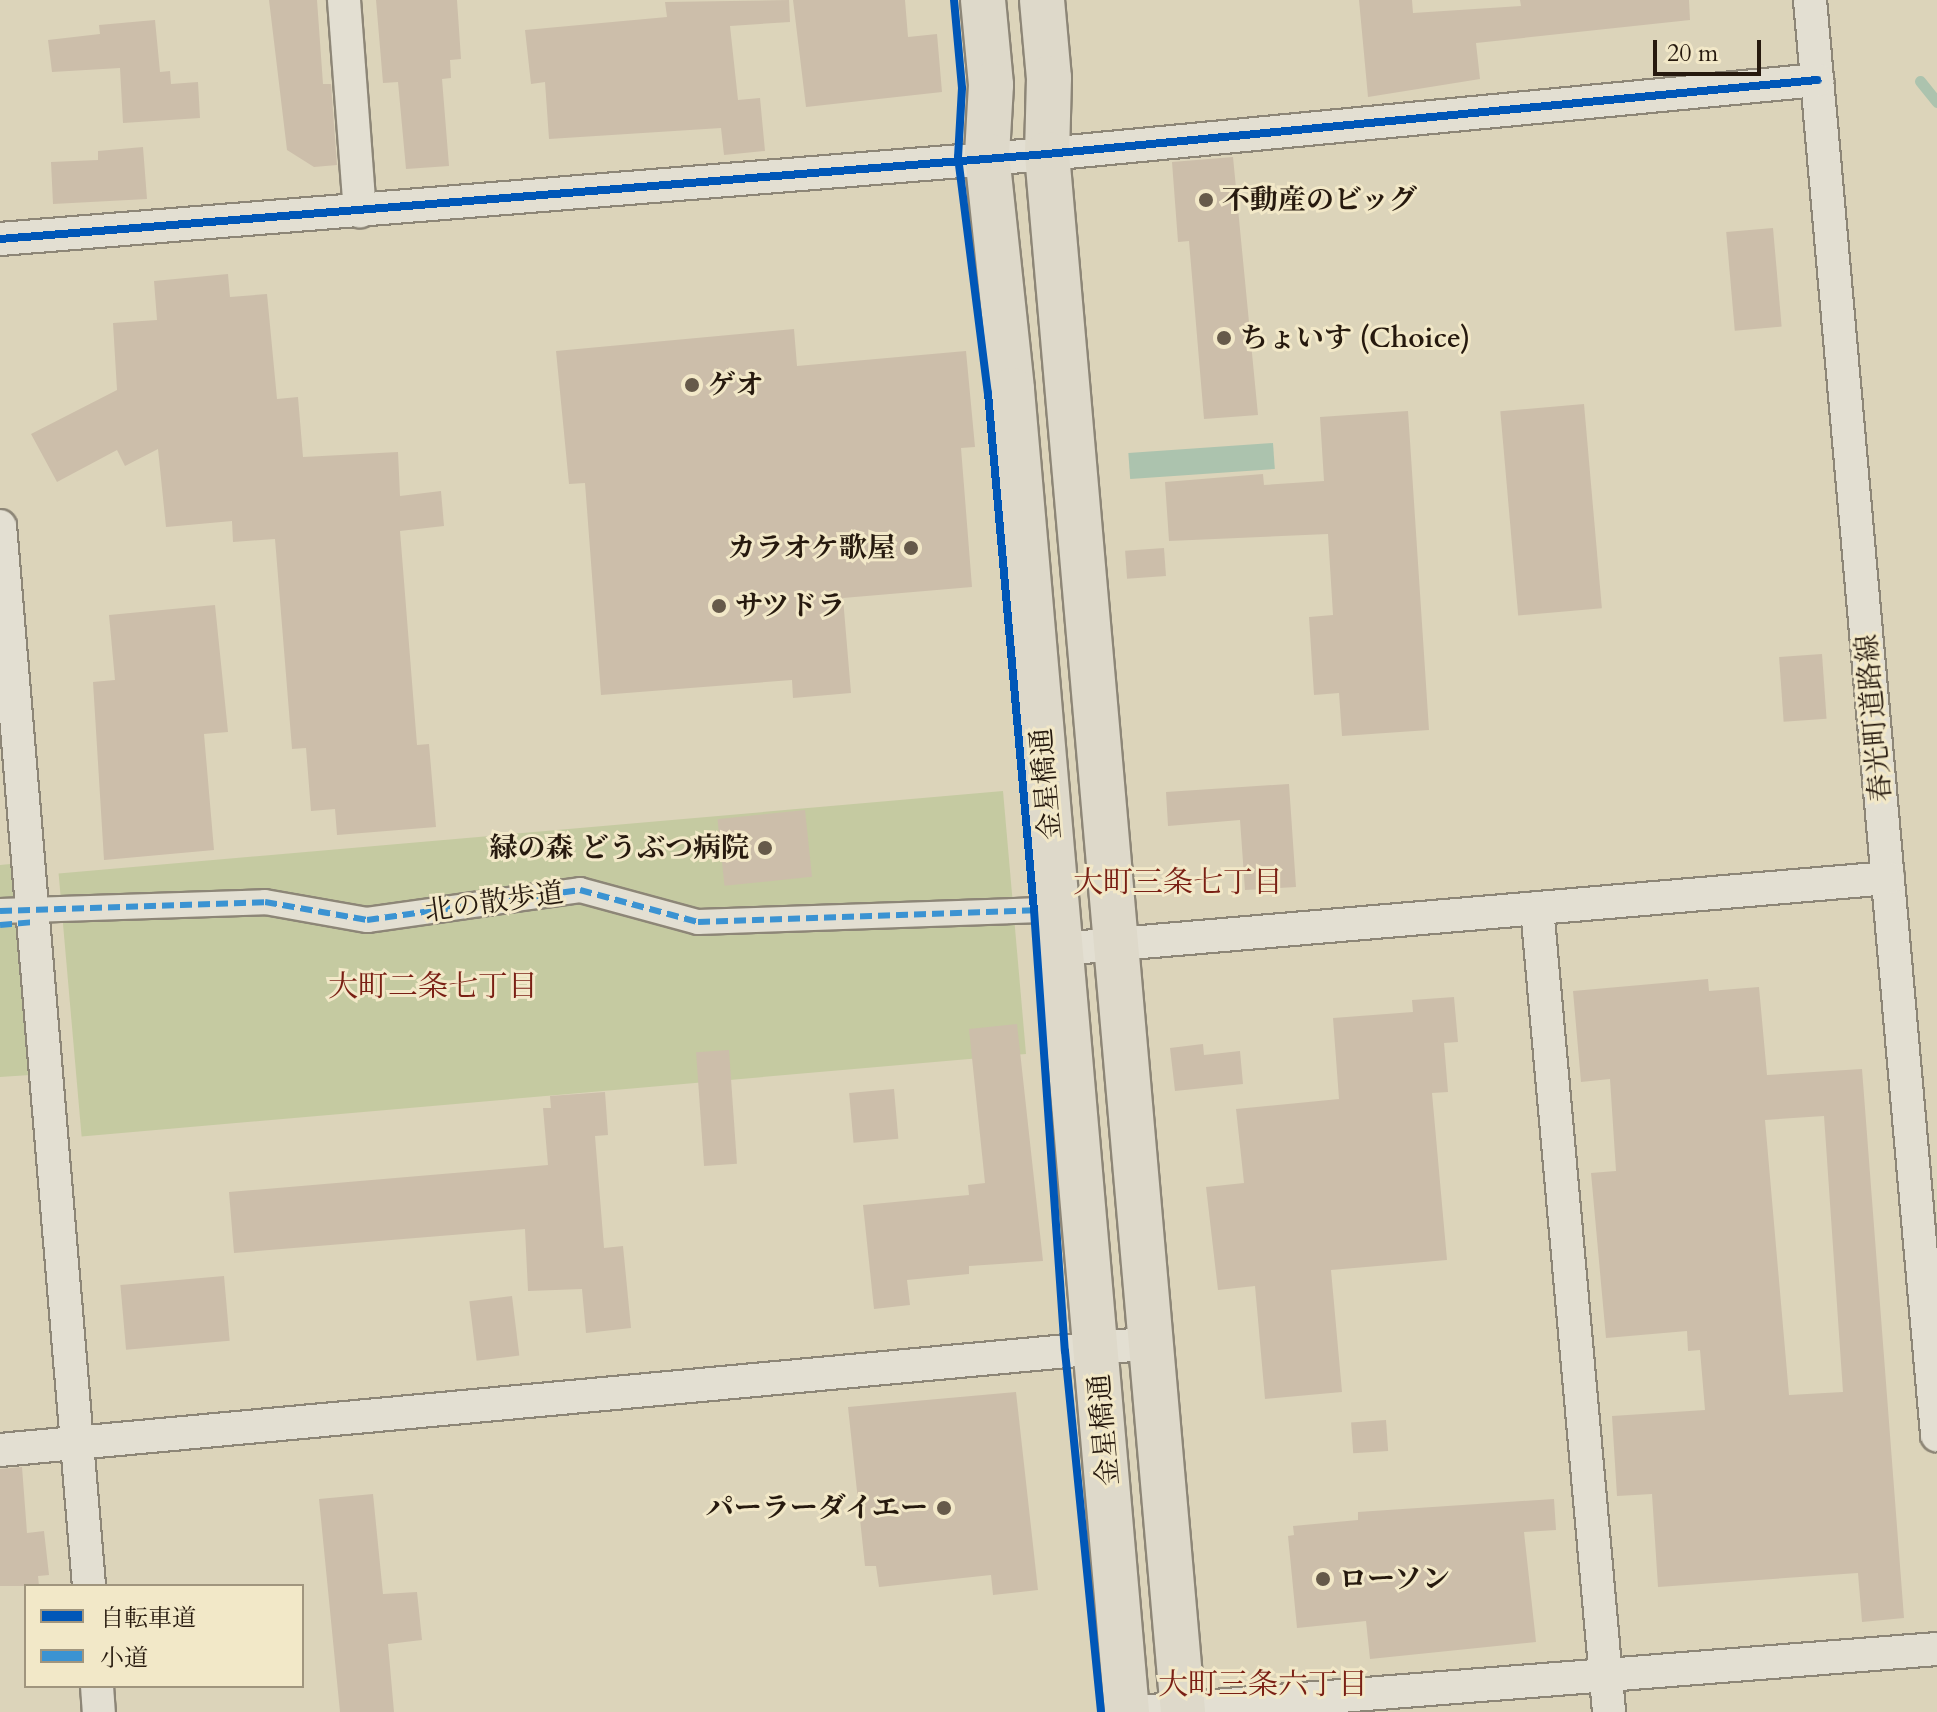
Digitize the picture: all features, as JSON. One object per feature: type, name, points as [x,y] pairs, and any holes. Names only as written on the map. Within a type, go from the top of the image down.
[{"type":"main road","name":"金星橋通","points":[[983,0],[991,85],[987,155],[1097,1348],[1127,1712]]},
{"type":"main road","name":"金星橋通","points":[[1042,0],[1049,78],[1047,154],[1183,1710]]},
{"type":"street","points":[[344,0],[360,211]]},
{"type":"street","name":"春光町道路線","points":[[1810,0],[1937,1435]]},
{"type":"street","points":[[0,239],[360,211],[987,155],[1047,154],[1817,80]]},
{"type":"street","points":[[0,526],[16,910],[77,1443],[89,1584]]},
{"type":"street","points":[[1060,949],[1888,878]]},
{"type":"street","name":"北の散歩道","points":[[16,910],[265,902],[367,920],[580,890],[698,922],[1034,910]]},
{"type":"street","points":[[1537,908],[1609,1712]]},
{"type":"street","points":[[0,1450],[1153,1343]]},
{"type":"street","points":[[1138,1712],[1937,1649]]},
{"type":"street","points":[[97,1688],[99,1712]]},
{"type":"shaded area","points":[[1273,443],[1275,469],[1130,479],[1128,453]]},
{"type":"shaded area","points":[[1003,791],[1026,1054],[82,1137],[59,874]]},
{"type":"shaded area","points":[[21,863],[30,1075],[0,1077],[0,865]]},
{"type":"building","points":[[269,0],[317,0],[323,84],[331,84],[337,165],[314,167],[287,150]]},
{"type":"building","points":[[376,0],[457,0],[461,59],[450,60],[451,78],[442,79],[449,166],[406,169],[398,82],[383,83]]},
{"type":"building","points":[[789,0],[790,22],[730,26],[738,100],[760,98],[765,151],[724,155],[721,128],[549,139],[545,82],[531,84],[525,30],[667,17],[665,2]]},
{"type":"building","points":[[793,0],[905,0],[908,37],[937,34],[942,92],[806,107]]},
{"type":"building","points":[[1359,0],[1412,0],[1413,13],[1521,6],[1520,0],[1689,0],[1690,20],[1476,43],[1480,79],[1368,97]]},
{"type":"building","points":[[155,20],[160,72],[170,71],[171,84],[198,82],[200,118],[123,123],[120,68],[52,72],[48,40],[100,34],[99,25]]},
{"type":"building","points":[[143,147],[147,199],[53,204],[51,162],[98,160],[98,151]]},
{"type":"building","points":[[1233,157],[1258,415],[1204,419],[1189,241],[1178,242],[1172,162]]},
{"type":"building","points":[[1773,228],[1782,327],[1735,331],[1726,232]]},
{"type":"building","points":[[228,274],[230,297],[267,294],[277,399],[298,397],[303,457],[398,452],[400,496],[441,491],[444,526],[400,531],[417,745],[429,744],[436,827],[337,835],[335,809],[311,811],[306,748],[292,749],[275,539],[233,542],[232,521],[166,527],[158,449],[125,466],[117,450],[57,482],[31,434],[117,390],[113,323],[157,320],[154,281]]},
{"type":"building","points":[[794,329],[797,366],[966,351],[975,447],[961,448],[972,587],[843,598],[851,693],[793,698],[792,680],[601,695],[585,483],[569,484],[556,351]]},
{"type":"building","points":[[1584,404],[1602,608],[1518,616],[1500,411]]},
{"type":"building","points":[[1408,411],[1429,730],[1342,736],[1339,693],[1314,695],[1309,617],[1333,615],[1328,534],[1169,541],[1165,482],[1263,474],[1264,485],[1324,481],[1320,417]]},
{"type":"building","points":[[1164,548],[1166,576],[1127,579],[1125,551]]},
{"type":"building","points":[[215,605],[228,732],[204,734],[214,850],[104,860],[93,682],[115,680],[109,615]]},
{"type":"building","points":[[1822,654],[1827,719],[1784,722],[1779,657]]},
{"type":"building","points":[[1289,784],[1296,887],[1245,890],[1240,820],[1168,826],[1166,792]]},
{"type":"building","name":"緑の森 どうぶつ病院","points":[[805,810],[812,877],[724,886],[717,819]]},
{"type":"building","points":[[1708,979],[1709,991],[1759,987],[1767,1075],[1862,1069],[1904,1618],[1862,1622],[1858,1573],[1658,1587],[1652,1494],[1617,1496],[1612,1416],[1705,1410],[1700,1350],[1688,1351],[1687,1331],[1606,1338],[1591,1173],[1616,1171],[1610,1079],[1581,1082],[1573,991]],"holes":[[[1824,1116],[1843,1392],[1789,1395],[1765,1120]]]},
{"type":"building","points":[[1454,997],[1458,1042],[1444,1043],[1448,1092],[1432,1093],[1447,1260],[1331,1270],[1342,1392],[1265,1399],[1255,1286],[1218,1290],[1206,1187],[1244,1183],[1236,1109],[1339,1099],[1333,1018],[1413,1012],[1412,1000]]},
{"type":"building","points":[[1017,1024],[1043,1261],[969,1266],[969,1274],[907,1280],[910,1305],[874,1309],[863,1205],[969,1195],[968,1185],[985,1183],[969,1029]]},
{"type":"building","points":[[1203,1044],[1204,1055],[1240,1051],[1243,1084],[1175,1091],[1170,1048]]},
{"type":"building","points":[[729,1050],[737,1164],[704,1166],[696,1052]]},
{"type":"building","points":[[894,1089],[898,1139],[854,1143],[849,1093]]},
{"type":"building","points":[[605,1092],[608,1135],[595,1136],[604,1248],[623,1246],[631,1328],[586,1333],[582,1289],[528,1291],[525,1229],[234,1253],[229,1192],[548,1165],[543,1108],[551,1108],[550,1096]]},
{"type":"building","points":[[224,1276],[230,1341],[126,1350],[120,1285]]},
{"type":"building","points":[[512,1296],[519,1356],[477,1361],[469,1301]]},
{"type":"building","name":"パーラーダイエー","points":[[1016,1392],[1038,1590],[993,1595],[991,1575],[879,1587],[876,1566],[865,1566],[848,1407]]},
{"type":"building","points":[[1386,1420],[1388,1451],[1353,1453],[1351,1422]]},
{"type":"building","points":[[22,1467],[27,1533],[44,1531],[49,1575],[38,1576],[39,1584],[0,1586],[0,1469]]},
{"type":"building","points":[[373,1494],[383,1594],[417,1592],[422,1640],[388,1644],[394,1712],[340,1712],[319,1499]]},
{"type":"building","points":[[1554,1499],[1556,1530],[1524,1532],[1536,1642],[1370,1659],[1366,1621],[1297,1628],[1288,1536],[1294,1535],[1293,1526],[1358,1520],[1358,1512]]},
{"type":"waterway","points":[[1920,81],[1937,102]]},
{"type":"marked path","points":[[0,911],[265,902],[367,920],[580,890],[698,922],[1034,910]]},
{"type":"marked path","points":[[0,925],[33,922]]},
{"type":"cycle path","points":[[954,0],[962,88],[958,157],[988,393],[1034,910],[1065,1351],[1101,1712]]},
{"type":"cycle path","points":[[0,239],[1047,154],[1817,80]]},
{"type":"place","name":"不動産のビッグ","points":[[1206,200]]},
{"type":"place","name":"ちょいす (Choice)","points":[[1224,338]]},
{"type":"place","name":"ゲオ","points":[[692,385]]},
{"type":"place","name":"カラオケ歌屋","points":[[911,548]]},
{"type":"place","name":"サツドラ","points":[[719,606]]},
{"type":"place","name":"緑の森 どうぶつ病院","points":[[765,848]]},
{"type":"place","name":"パーラーダイエー","points":[[944,1508]]},
{"type":"place","name":"ローソン","points":[[1323,1579]]},
{"type":"district","name":"大町三条七丁目","points":[[1178,883]]},
{"type":"district","name":"大町二条七丁目","points":[[433,987]]},
{"type":"district","name":"大町三条六丁目","points":[[1263,1685]]}]
